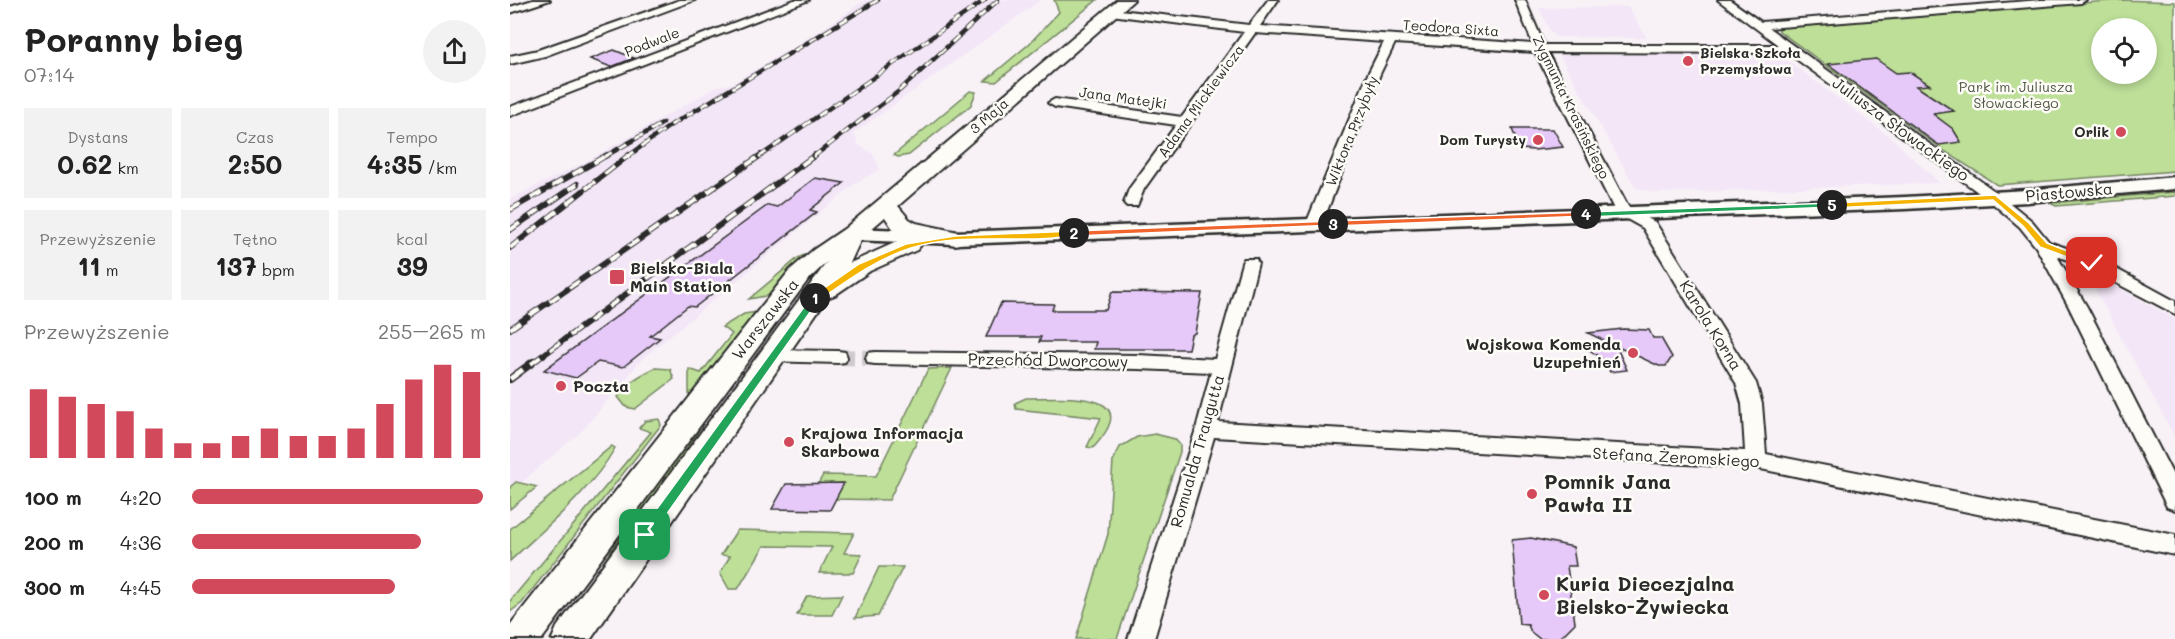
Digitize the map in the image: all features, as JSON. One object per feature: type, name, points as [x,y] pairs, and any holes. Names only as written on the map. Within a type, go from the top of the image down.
[{"type":"main road","name":"3 Maja","points":[[852,234],[1119,6]]},
{"type":"main road","points":[[886,204],[901,224],[909,228],[955,238]]},
{"type":"main road","name":"Warszawska","points":[[570,639],[812,301],[843,255],[852,234]]},
{"type":"main road","name":"Warszawska","points":[[521,639],[799,275],[821,255],[852,234]]},
{"type":"main road","points":[[812,301],[862,266],[909,245]]},
{"type":"street","points":[[510,10],[545,0]]},
{"type":"street","points":[[510,60],[541,53],[690,0]]},
{"type":"street","name":"Podwale","points":[[510,112],[804,0]]},
{"type":"street","name":"Adama Mickiewicza","points":[[1132,202],[1137,189],[1273,0]]},
{"type":"street","name":"Zygmunta Krasińskiego","points":[[1520,0],[1541,49],[1624,213]]},
{"type":"street","name":"Juliusza Słowackiego","points":[[1723,0],[1995,198],[2026,224],[2043,245],[2078,307],[2175,501]]},
{"type":"street","points":[[1969,0],[1984,8]]},
{"type":"street","points":[[1758,26],[2081,0]]},
{"type":"street","name":"Teodora Sixta","points":[[1119,6],[1252,30],[1541,49],[1795,52]]},
{"type":"street","name":"Wiktora Przybyły","points":[[1314,224],[1374,74],[1391,39]]},
{"type":"street","name":"Jana Matejki","points":[[1056,103],[1186,122]]},
{"type":"street","name":"Piastowska","points":[[852,234],[955,238],[1624,213],[1995,198],[2175,183]]},
{"type":"street","name":"Karola Korna","points":[[1624,213],[1649,225],[1746,383],[1752,404],[1756,460]]},
{"type":"street","name":"Piastowska","points":[[852,234],[888,244],[909,245],[955,238]]},
{"type":"street","points":[[2043,245],[2092,263],[2175,308]]},
{"type":"street","name":"Romualda Traugutta","points":[[1141,639],[1206,429],[1250,263]]},
{"type":"street","points":[[772,357],[838,357]]},
{"type":"street","name":"Przechód Dworcowy","points":[[875,358],[1138,362],[1222,366]]},
{"type":"street","name":"Stefana Żeromskiego","points":[[1206,429],[1756,460],[2175,545]]},
{"type":"shaded area","points":[[865,0],[1041,0],[854,133],[858,144],[873,154],[880,169],[856,183],[643,358],[581,432],[510,492],[510,199],[589,160],[718,86],[731,84],[823,29]]},
{"type":"shaded area","points":[[1628,7],[1647,38],[1557,37],[1551,33],[1539,8]]},
{"type":"shaded area","name":"Bielska Szkoła Przemysłowa","points":[[1559,55],[1780,55],[1889,136],[1940,183],[1658,193],[1636,188]]},
{"type":"shaded area","points":[[2095,279],[2106,281],[2175,319],[2175,438],[2091,281]]},
{"type":"green space","points":[[1054,0],[1097,0],[996,82],[985,81],[1029,44],[1059,12]]},
{"type":"green space","name":"Park im. Juliusza Słowackiego","points":[[2121,0],[2175,2],[2175,171],[1997,185],[1946,152],[1779,31],[1779,27]]},
{"type":"green space","points":[[970,91],[976,92],[971,105],[909,155],[898,157],[894,155]]},
{"type":"green space","points":[[2175,192],[2175,196],[2056,206],[2050,203]]},
{"type":"green space","points":[[813,251],[771,295],[749,299],[798,258]]},
{"type":"green space","points":[[757,312],[689,401],[689,369],[701,373],[732,334],[722,327],[744,314]]},
{"type":"green space","points":[[770,325],[776,325],[710,413],[638,525],[555,639],[550,639],[600,568],[667,463]]},
{"type":"green space","points":[[655,368],[670,369],[674,379],[635,409],[626,407],[618,397],[625,387]]},
{"type":"green space","points":[[952,368],[889,500],[835,499],[818,484],[823,475],[876,476],[928,369]]},
{"type":"green space","points":[[1026,398],[1077,398],[1093,401],[1105,406],[1111,415],[1107,429],[1093,448],[1087,447],[1101,418],[1016,409],[1015,403]]},
{"type":"green space","points":[[659,419],[661,425],[522,603],[510,612],[510,601],[651,432],[639,428],[645,421]]},
{"type":"green space","points":[[1155,434],[1175,439],[1180,445],[1180,452],[1117,639],[1076,639],[1108,534],[1113,461],[1120,447],[1137,437]]},
{"type":"green space","points":[[612,446],[615,448],[605,464],[580,494],[510,561],[510,529]]},
{"type":"green space","points":[[516,482],[537,487],[510,509],[510,487]]},
{"type":"green space","points":[[737,530],[854,533],[844,553],[862,554],[853,573],[819,573],[832,547],[764,546],[738,589],[729,589],[720,573],[730,556],[721,555]]},
{"type":"green space","points":[[879,567],[903,567],[878,616],[855,618]]},
{"type":"green space","points":[[842,595],[832,615],[797,615],[807,596]]},
{"type":"building","points":[[614,50],[634,58],[611,67],[590,59]]},
{"type":"building","points":[[1876,59],[1896,73],[1910,72],[1930,85],[1916,86],[1954,111],[1933,114],[1953,129],[1961,142],[1939,145],[1828,64]]},
{"type":"building","name":"Dom Turysty","points":[[1512,129],[1553,129],[1563,147],[1520,149]]},
{"type":"building","points":[[815,178],[844,183],[810,210],[817,212],[695,307],[688,306],[650,336],[660,338],[623,367],[598,362],[576,378],[544,370],[768,205],[777,207]]},
{"type":"building","points":[[1112,292],[1202,293],[1195,333],[1191,335],[1188,349],[1094,349],[1096,342],[1039,342],[1041,337],[986,337],[1001,303],[1054,304],[1052,310],[1106,310]]},
{"type":"building","name":"Wojskowa Komenda Uzupełnień","points":[[1623,329],[1649,330],[1653,338],[1661,338],[1672,357],[1666,366],[1659,366],[1616,346],[1627,370],[1610,372],[1604,360],[1585,347],[1609,343],[1588,333]]},
{"type":"building","points":[[844,483],[830,510],[772,509],[786,484]]},
{"type":"building","name":"Kuria Diecezjalna Bielsko-Żywiecka","points":[[1531,538],[1573,547],[1576,566],[1567,566],[1575,623],[1559,639],[1540,639],[1531,632],[1528,625],[1519,624],[1512,540]]},
{"type":"tunnel","points":[[838,357],[875,358]]},
{"type":"railway","points":[[627,157],[671,125],[878,0]]},
{"type":"railway","points":[[759,157],[985,0]]},
{"type":"railway","points":[[813,157],[899,91],[998,0]]},
{"type":"railway","points":[[604,157],[663,123]]},
{"type":"railway","points":[[510,210],[607,155]]},
{"type":"railway","points":[[510,248],[629,155]]},
{"type":"railway","points":[[510,329],[761,155]]},
{"type":"railway","points":[[531,364],[815,155]]},
{"type":"railway","points":[[510,230],[577,184]]},
{"type":"railway","points":[[510,379],[533,362]]},
{"type":"place","name":"Bielska Szkoła Przemysłowa","points":[[1688,61]]},
{"type":"place","name":"Orlik","points":[[2121,132]]},
{"type":"place","name":"Dom Turysty","points":[[1538,140]]},
{"type":"place","name":"Bielsko-Biala Main Station","points":[[617,277]]},
{"type":"place","name":"Wojskowa Komenda Uzupełnień","points":[[1633,353]]},
{"type":"place","name":"Poczta","points":[[561,386]]},
{"type":"place","name":"Krajowa Informacja Skarbowa","points":[[789,442]]},
{"type":"place","name":"Pomnik Jana Pawła II","points":[[1532,494]]},
{"type":"place","name":"Kuria Diecezjalna Bielsko-Żywiecka","points":[[1544,595]]},
{"type":"route","points":[[645,535],[812,301],[862,266],[909,245],[955,238],[1185,228],[1995,198],[2026,224],[2043,245],[2092,263]]}]
